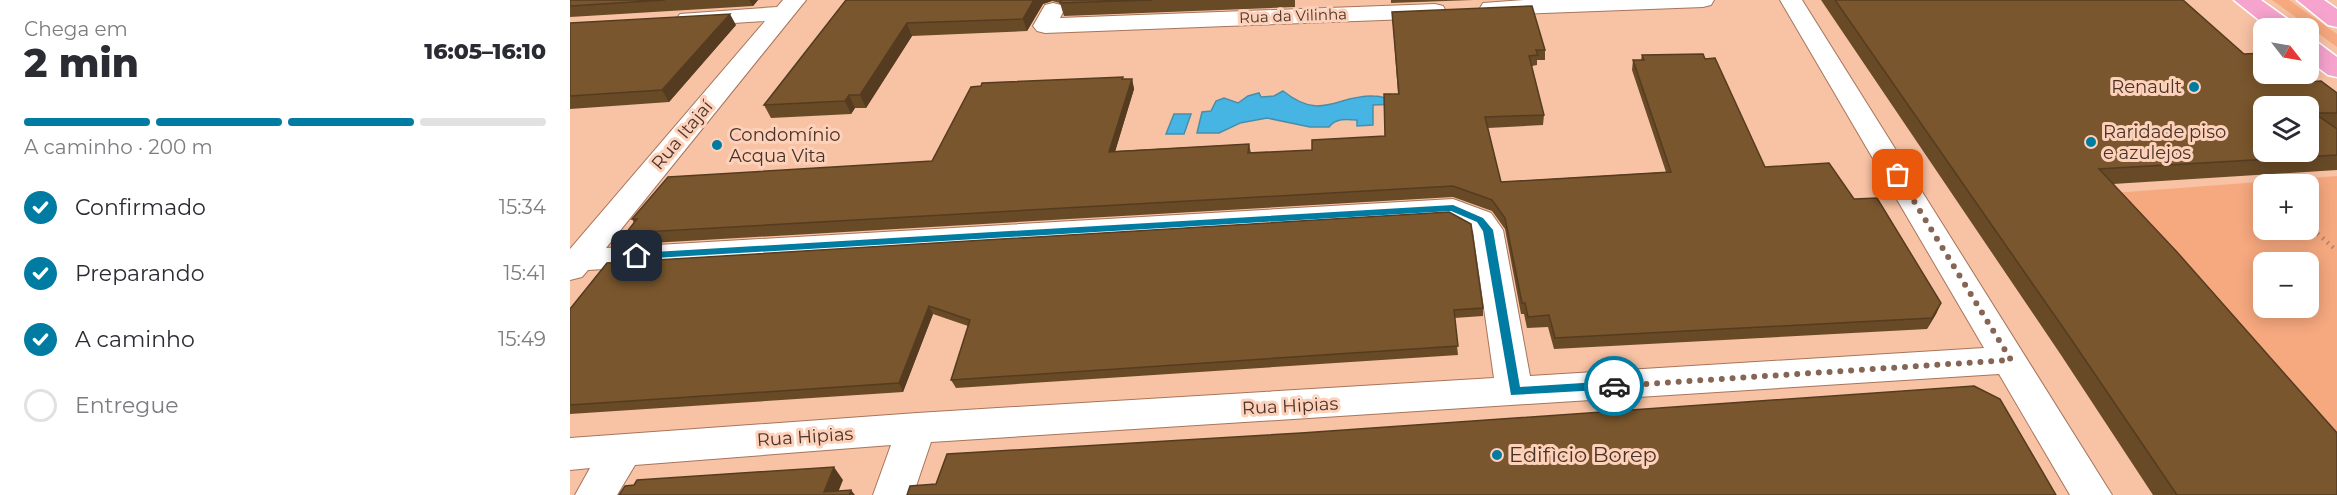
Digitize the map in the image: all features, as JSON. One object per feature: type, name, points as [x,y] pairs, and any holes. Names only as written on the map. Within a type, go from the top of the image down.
[{"type":"highway","points":[[2246,0],[2270,18]]},
{"type":"highway","points":[[2309,0],[2337,20]]},
{"type":"highway","points":[[2319,55],[2337,69]]},
{"type":"street","name":"Rua da Vilinha","points":[[1053,10],[1045,26],[1703,0]]},
{"type":"street","points":[[1791,0],[2092,495]]},
{"type":"street","points":[[666,21],[790,7]]},
{"type":"street","name":"Rua Itajaí","points":[[574,265],[790,7]]},
{"type":"street","points":[[574,265],[1453,208],[1480,220],[1488,230],[1515,392]]},
{"type":"street","name":"Rua Hipias","points":[[570,454],[917,428],[2011,360]]},
{"type":"street","points":[[892,495],[917,428]]},
{"type":"street","points":[[595,495],[623,450]]},
{"type":"path","points":[[2319,235],[2337,251]]},
{"type":"shaded area","points":[[2272,0],[2289,0],[2314,18],[2297,18]]},
{"type":"shaded area","points":[[2319,21],[2337,34],[2337,47],[2319,34]]},
{"type":"shaded area","points":[[2337,176],[2337,465],[2101,194],[2253,182],[2253,240],[2319,240],[2319,177]]},
{"type":"water","points":[[1283,91],[1308,105],[1329,105],[1349,99],[1373,96],[1384,97],[1400,104],[1373,105],[1373,125],[1357,126],[1357,120],[1345,119],[1329,127],[1310,127],[1267,118],[1240,123],[1219,133],[1197,133],[1202,112],[1211,111],[1216,101],[1224,98],[1238,103],[1248,96],[1259,93],[1261,97],[1274,96]]},
{"type":"water","points":[[1174,114],[1191,114],[1184,134],[1166,134]]},
{"type":"building","points":[[570,0],[665,0],[570,6]]},
{"type":"building","points":[[846,0],[1034,0],[1023,19],[907,23],[860,95],[849,95],[845,101],[764,105]]},
{"type":"building","points":[[1061,0],[1152,0],[1060,3]]},
{"type":"building","points":[[1835,0],[2183,0],[2244,54],[2253,54],[2253,84],[2319,84],[2321,81],[2337,93],[2337,113],[2319,113],[2319,96],[2253,96],[2253,160],[2099,169],[2177,252],[2337,433],[2337,495],[2177,495]]},
{"type":"building","points":[[1532,6],[1545,50],[1536,50],[1538,55],[1529,56],[1544,115],[1485,117],[1501,182],[1671,172],[1633,60],[1644,60],[1642,55],[1703,54],[1705,59],[1715,58],[1765,167],[1829,163],[1854,199],[1877,198],[1941,303],[1932,318],[1555,338],[1549,315],[1528,317],[1525,303],[1522,303],[1505,218],[1492,200],[1453,186],[626,233],[637,219],[632,219],[668,177],[932,161],[971,87],[981,86],[982,83],[1123,77],[1122,79],[1132,79],[1109,152],[1249,144],[1248,153],[1312,150],[1312,140],[1385,136],[1384,94],[1399,94],[1392,12]]},
{"type":"building","points":[[730,14],[662,90],[570,96],[570,23]]},
{"type":"building","points":[[2319,116],[2337,129],[2337,155],[2319,156]]},
{"type":"building","points":[[1449,212],[1471,224],[1483,308],[1454,310],[1458,346],[951,380],[970,320],[929,306],[899,383],[570,405],[570,309],[607,263]]},
{"type":"building","points":[[1974,386],[2000,399],[2056,495],[907,495],[910,486],[936,484],[947,454],[1301,433]]},
{"type":"building","points":[[834,467],[824,492],[851,490],[849,495],[619,495],[625,486],[634,485],[637,480]]},
{"type":"way so far","points":[[1614,386],[2011,360],[1898,175]]},
{"type":"place","name":"Renault","points":[[2194,87]]},
{"type":"place","name":"Raridade piso e azulejos","points":[[2091,142]]},
{"type":"place","name":"Condomínio Acqua Vita","points":[[717,145]]},
{"type":"place","name":"Edifìcio Borep","points":[[1497,455]]},
{"type":"route","points":[[637,256],[1453,208],[1480,220],[1488,230],[1515,392],[1614,386]]}]
